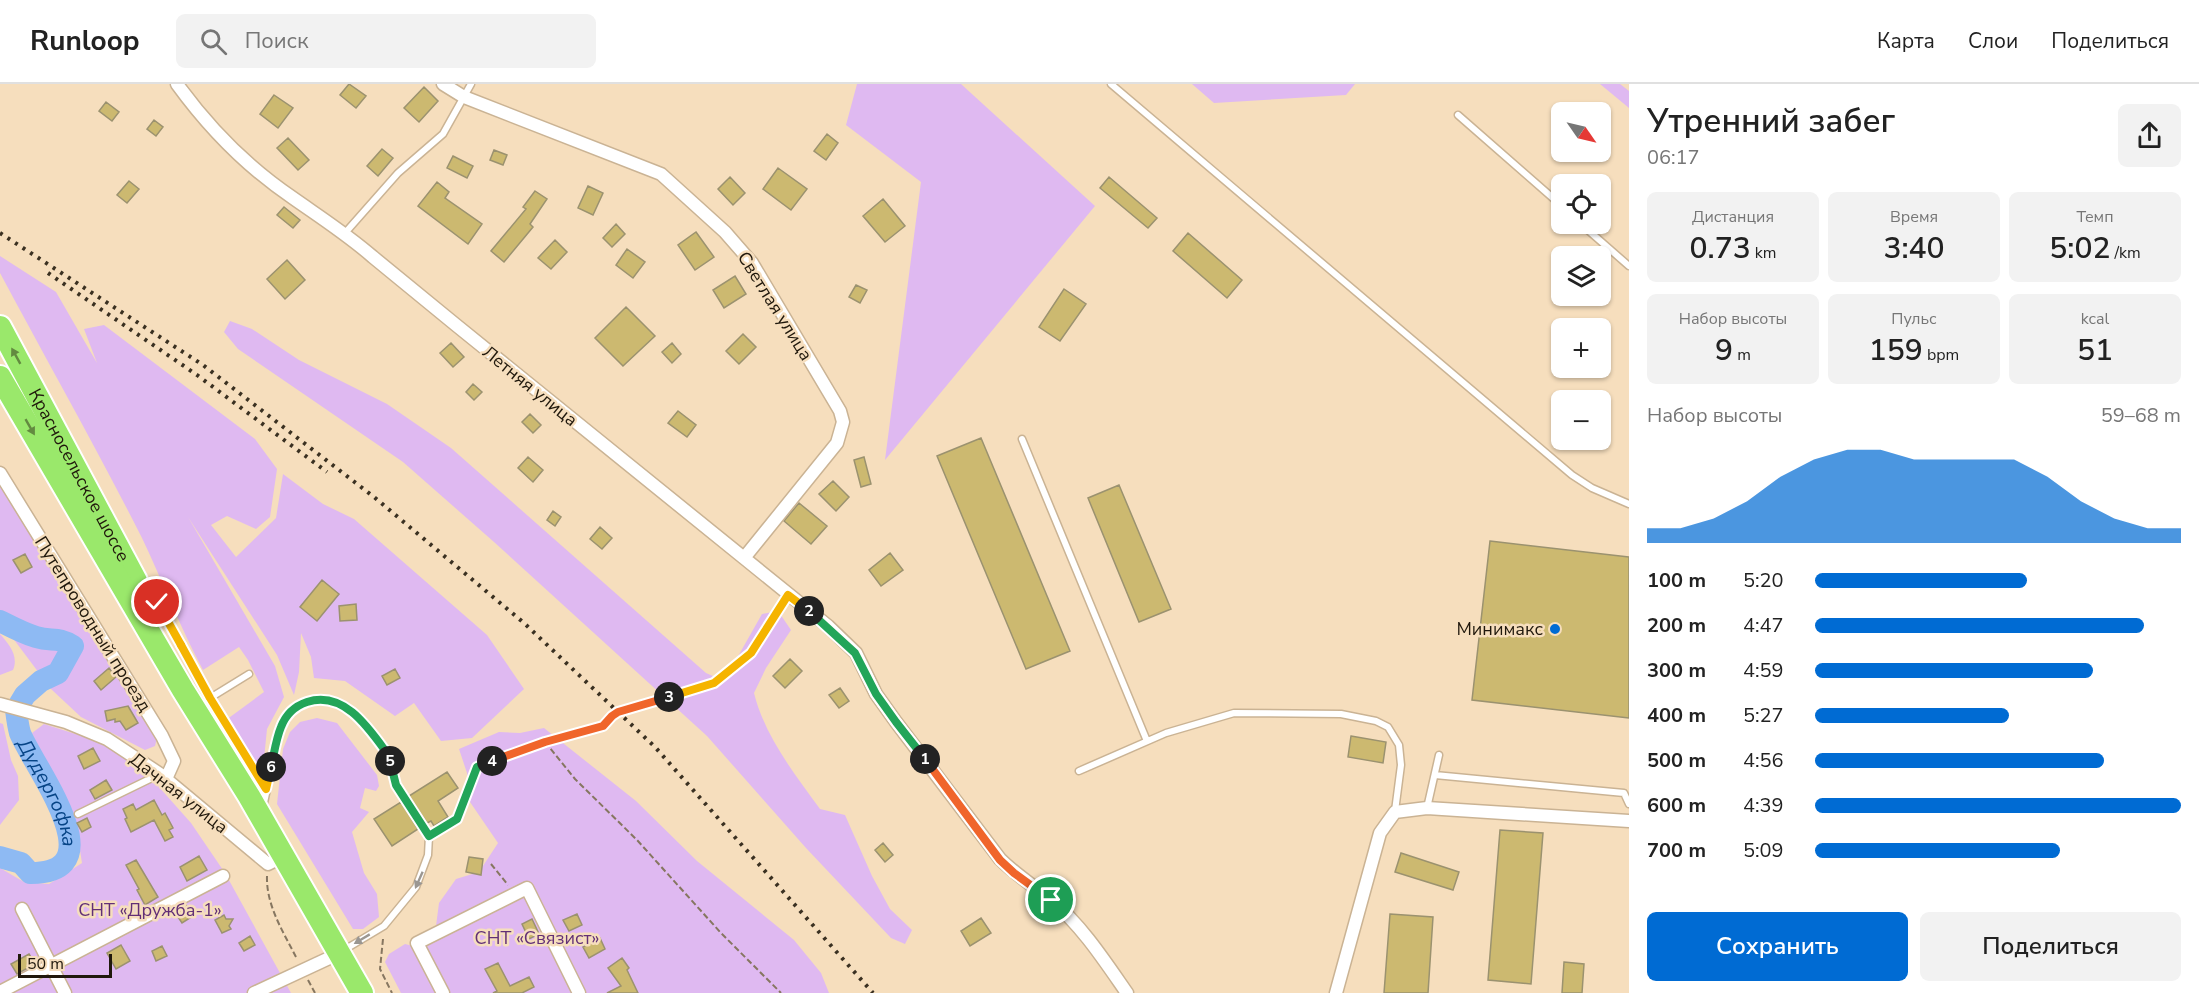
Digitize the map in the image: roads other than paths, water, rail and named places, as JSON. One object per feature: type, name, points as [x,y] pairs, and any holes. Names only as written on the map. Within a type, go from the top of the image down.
[{"type":"highway","name":"Красносельское шоссе","points":[[0,327],[146,599],[196,699]]},
{"type":"highway","name":"Красносельское шоссе","points":[[0,377],[196,699],[261,816],[276,860],[340,953],[362,993]]},
{"type":"street","name":"Летняя улица","points":[[177,84],[202,117],[231,148],[292,198],[345,233],[546,399],[828,626],[855,653],[876,694],[1000,860],[1051,900],[1083,932],[1127,993]]},
{"type":"street","name":"Светлая улица","points":[[443,84],[464,97],[661,174],[725,232],[752,263],[840,411],[843,422],[837,443],[744,558]]},
{"type":"street","name":"Путепроводный проезд","points":[[0,473],[162,736],[174,761],[163,776]]},
{"type":"street","name":"Дачная улица","points":[[0,704],[66,722],[107,739],[163,776],[276,860]]},
{"type":"street","points":[[1336,993],[1380,833],[1395,812],[1427,808],[1629,821]]},
{"type":"street","points":[[0,992],[223,876]]},
{"type":"street","points":[[443,993],[417,943],[527,888],[579,993]]},
{"type":"street","points":[[22,909],[65,993]]},
{"type":"street","points":[[254,993],[340,953]]},
{"type":"lane","points":[[345,233],[398,172],[443,134],[471,84]]},
{"type":"lane","points":[[1111,84],[1572,475],[1592,488],[1629,504]]},
{"type":"lane","points":[[1458,115],[1551,196]]},
{"type":"lane","points":[[1592,234],[1629,266]]},
{"type":"lane","points":[[1022,439],[1148,741]]},
{"type":"lane","points":[[196,699],[249,675]]},
{"type":"lane","points":[[261,816],[281,726],[295,706],[317,699],[333,701],[350,710],[363,721],[389,756],[396,785],[429,836],[428,855],[416,887],[384,926],[340,953]]},
{"type":"lane","points":[[1078,771],[1166,733],[1234,713],[1341,714],[1376,721],[1388,727],[1400,745],[1401,765],[1395,812]]},
{"type":"lane","points":[[1427,808],[1439,755]]},
{"type":"lane","points":[[1435,775],[1624,793],[1629,804]]},
{"type":"lane","points":[[78,814],[163,776]]},
{"type":"waterway","name":"Дудергофка","points":[[0,621],[31,635],[63,641],[73,646],[58,673],[41,681],[25,695],[16,710],[20,733],[63,816],[69,838],[68,856],[55,869],[30,873],[21,863],[0,857]]},
{"type":"railway","points":[[0,233],[203,365],[374,497],[524,623],[655,747],[873,993]]},
{"type":"railway","points":[[48,273],[197,375],[327,472]]},
{"type":"place","name":"Минимакс","points":[[1555,629]]},
{"type":"park label","name":"СНТ «Дружба-1»","points":[[150,910]]},
{"type":"park label","name":"СНТ «Связист»","points":[[537,938]]}]
